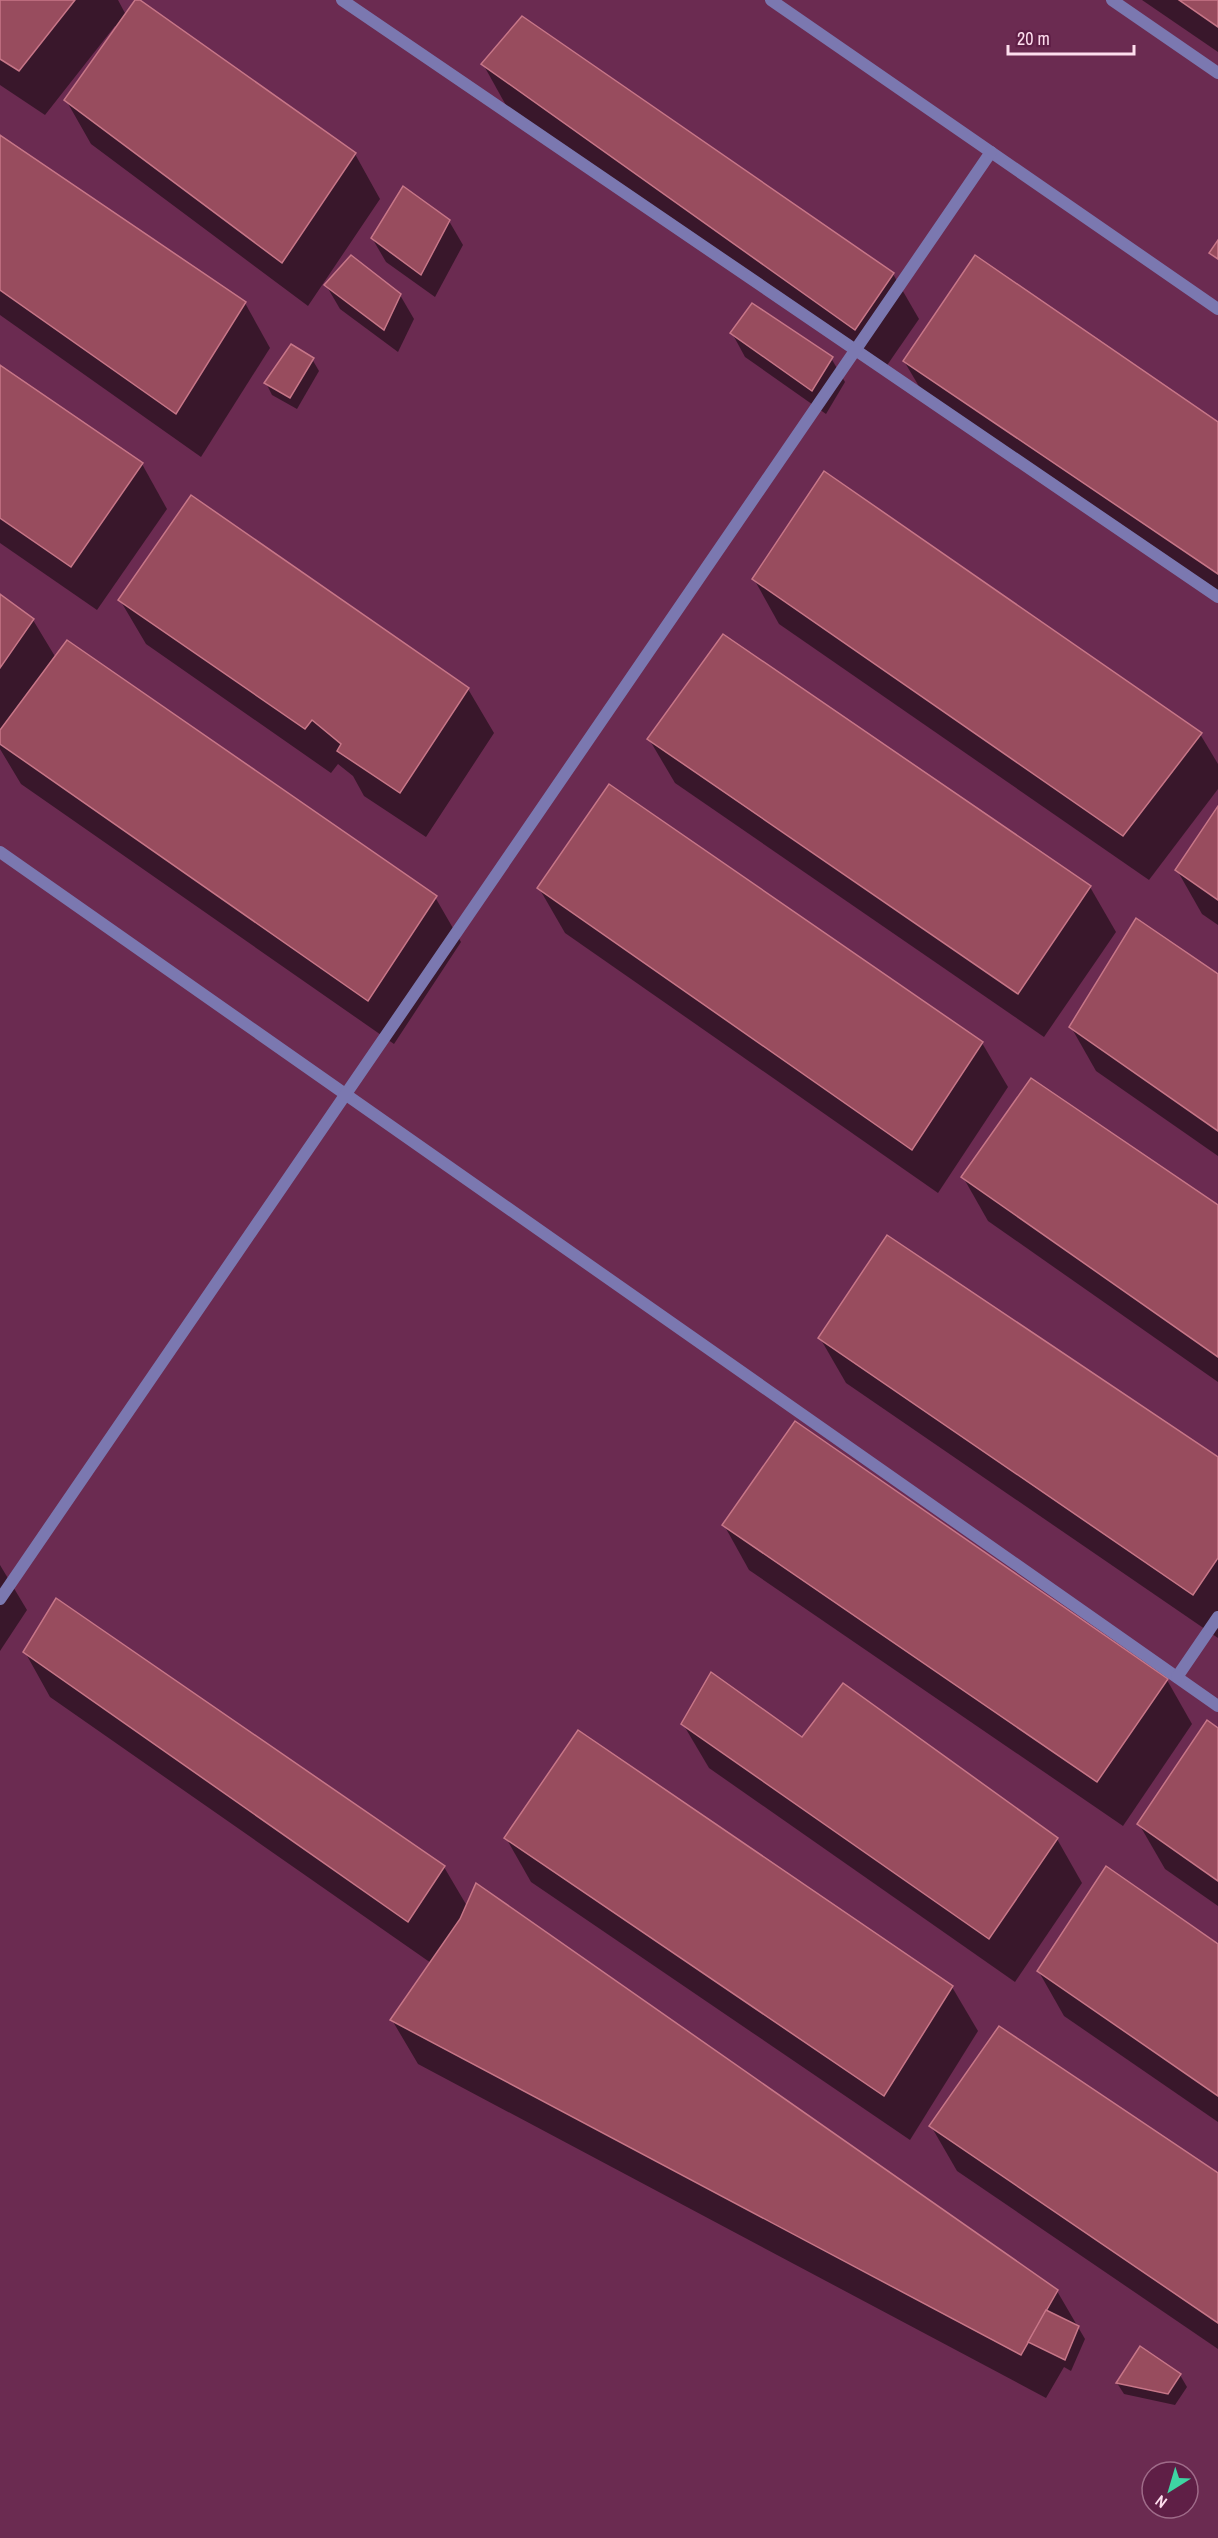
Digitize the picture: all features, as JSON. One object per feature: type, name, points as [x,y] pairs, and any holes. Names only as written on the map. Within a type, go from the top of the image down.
[{"type":"street","points":[[342,0],[1218,597]]},
{"type":"street","points":[[771,0],[1218,309]]},
{"type":"street","points":[[1112,0],[1218,73]]},
{"type":"street","points":[[0,1599],[991,152]]},
{"type":"street","points":[[0,852],[1218,1706]]},
{"type":"street","points":[[1177,1677],[1218,1617]]},
{"type":"building","points":[[0,0],[75,0],[19,71],[0,59]]},
{"type":"building","points":[[135,0],[140,0],[356,153],[282,263],[64,100]]},
{"type":"building","points":[[1179,0],[1218,0],[1218,27]]},
{"type":"building","points":[[522,16],[894,273],[855,330],[481,64]]},
{"type":"building","points":[[0,135],[246,302],[176,414],[0,290]]},
{"type":"building","points":[[403,186],[450,220],[421,275],[371,238]]},
{"type":"building","points":[[1218,240],[1218,259],[1209,253]]},
{"type":"building","points":[[351,255],[401,294],[384,330],[324,285]]},
{"type":"building","points":[[975,255],[1218,422],[1218,574],[903,361]]},
{"type":"building","points":[[752,303],[833,357],[812,391],[730,333]]},
{"type":"building","points":[[291,344],[314,358],[290,398],[264,383]]},
{"type":"building","points":[[0,365],[143,463],[71,567],[0,518]]},
{"type":"building","points":[[824,471],[1202,733],[1123,836],[752,579]]},
{"type":"building","points":[[191,495],[469,688],[400,793],[337,751],[341,744],[312,720],[305,729],[118,600]]},
{"type":"building","points":[[0,594],[34,619],[0,668]]},
{"type":"building","points":[[723,634],[1091,886],[1018,994],[647,739]]},
{"type":"building","points":[[67,640],[437,896],[368,1001],[0,744],[0,730]]},
{"type":"building","points":[[609,784],[983,1042],[912,1150],[537,888]]},
{"type":"building","points":[[1218,806],[1218,900],[1175,870]]},
{"type":"building","points":[[1136,918],[1218,974],[1218,1131],[1069,1027]]},
{"type":"building","points":[[1031,1078],[1218,1205],[1218,1357],[961,1177]]},
{"type":"building","points":[[887,1235],[1218,1457],[1218,1558],[1193,1595],[818,1338]]},
{"type":"building","points":[[795,1421],[1168,1679],[1097,1782],[722,1525]]},
{"type":"building","points":[[56,1598],[445,1866],[408,1922],[23,1652]]},
{"type":"building","points":[[711,1672],[802,1737],[843,1683],[1058,1838],[989,1939],[681,1724]]},
{"type":"building","points":[[1207,1720],[1218,1728],[1218,1881],[1137,1824]]},
{"type":"building","points":[[578,1730],[953,1986],[884,2096],[504,1838]]},
{"type":"building","points":[[1106,1866],[1218,1944],[1218,2096],[1037,1971]]},
{"type":"building","points":[[476,1883],[1058,2290],[1021,2355],[390,2020],[460,1919]]},
{"type":"building","points":[[999,2026],[1218,2173],[1218,2323],[929,2126]]},
{"type":"building","points":[[1046,2310],[1079,2326],[1065,2360],[1028,2342]]},
{"type":"building","points":[[1140,2346],[1181,2374],[1168,2394],[1116,2383]]}]
